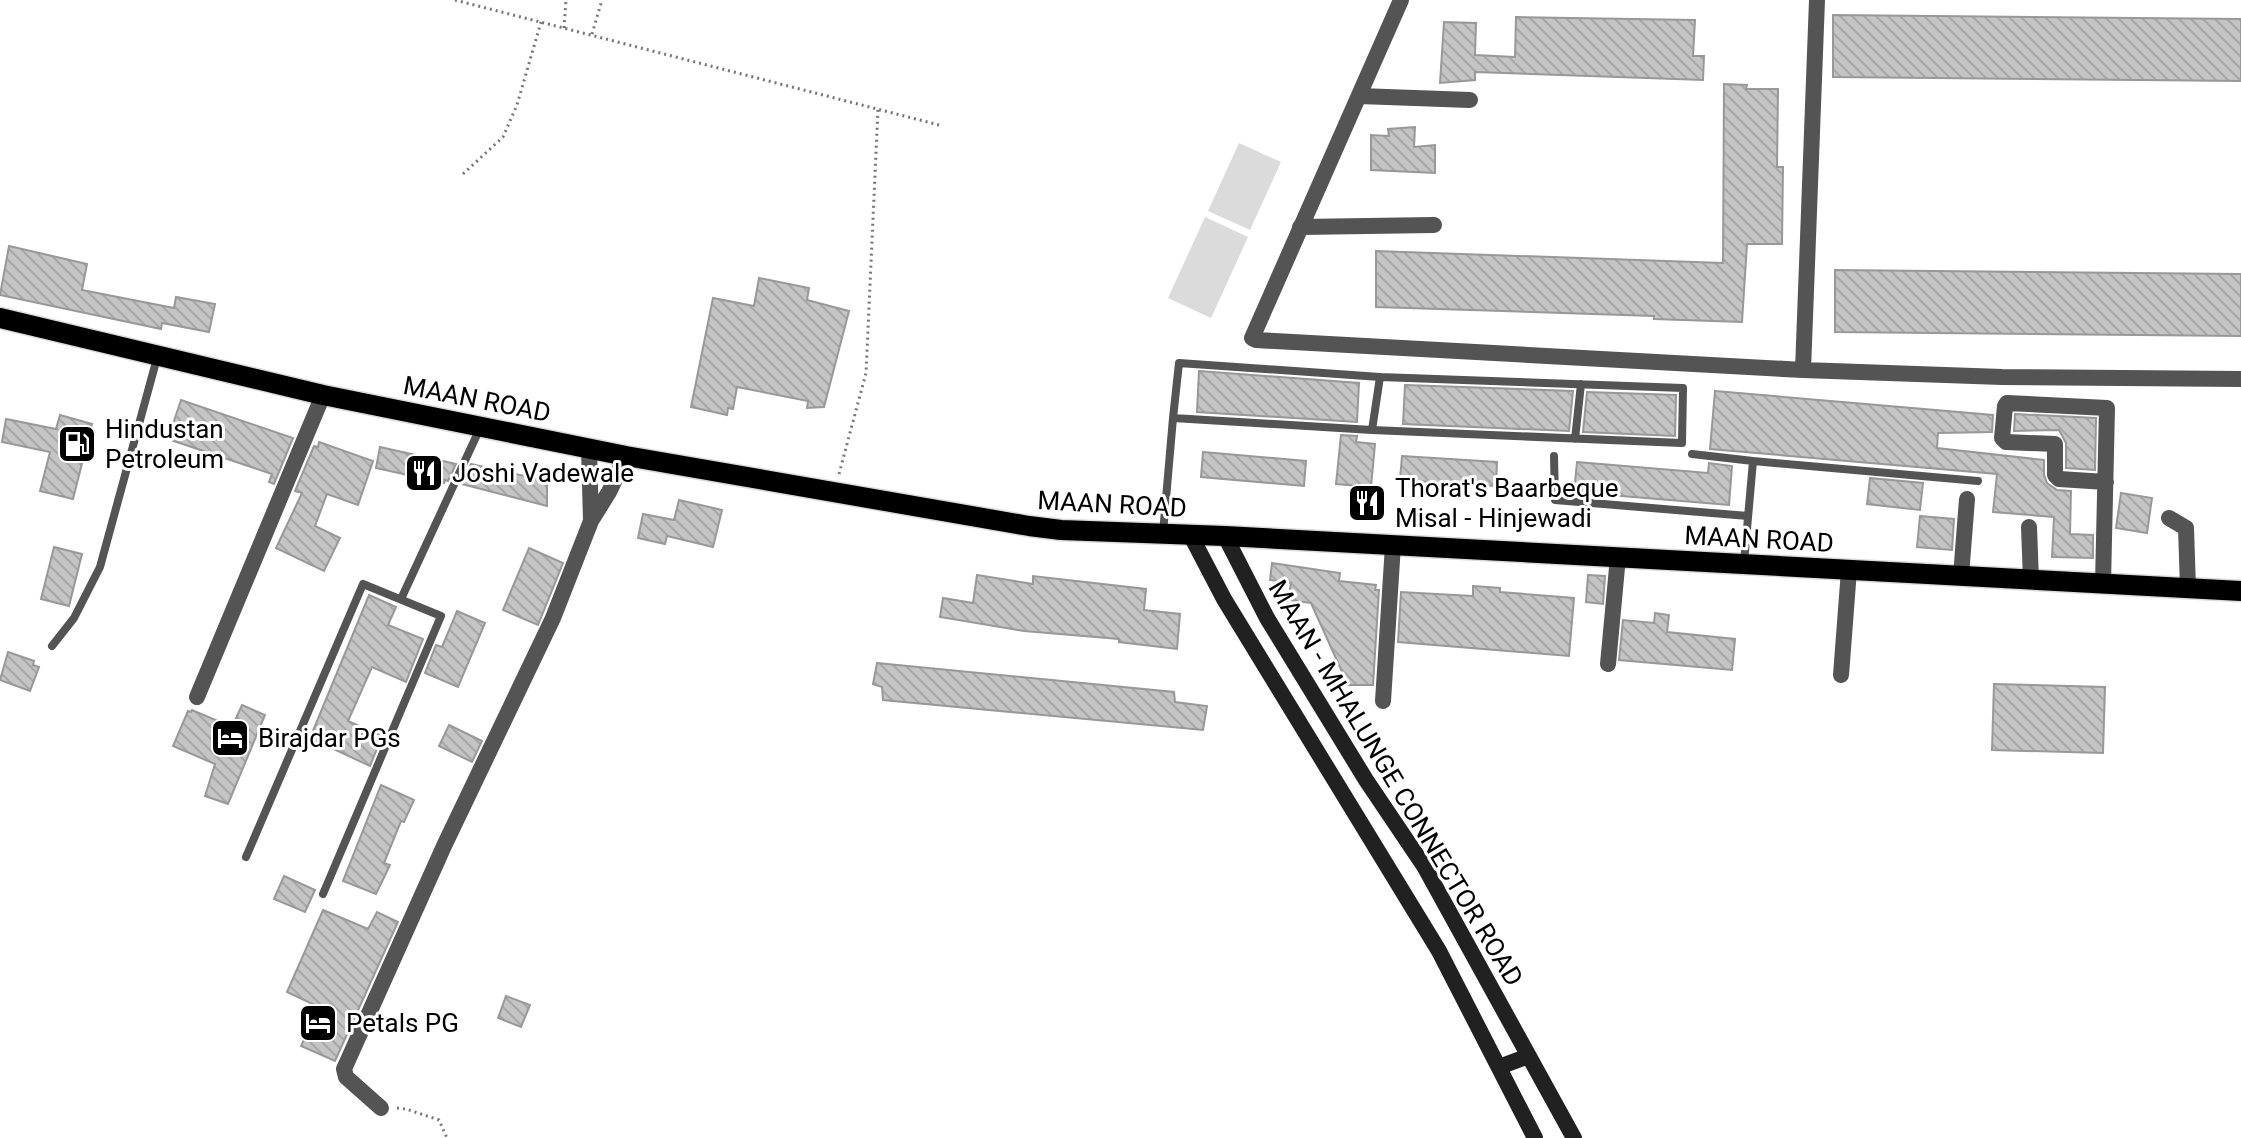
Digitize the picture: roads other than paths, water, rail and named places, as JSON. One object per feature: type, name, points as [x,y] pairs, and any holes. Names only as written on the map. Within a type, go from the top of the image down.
[{"type":"main road","name":"MAAN ROAD","points":[[0,318],[323,395],[626,456],[1061,530],[1190,534],[2241,591]]},
{"type":"main road","name":"MAAN - MHALUNGE CONNECTOR ROAD","points":[[1190,534],[1224,599],[1439,951],[1535,1138]]},
{"type":"main road","name":"MAAN - MHALUNGE CONNECTOR ROAD","points":[[1225,536],[1267,618],[1366,780],[1424,866],[1574,1138]]},
{"type":"main road","points":[[1413,908],[1440,894]]},
{"type":"main road","points":[[1499,1067],[1529,1056]]},
{"type":"street","points":[[1401,0],[1252,338],[1256,340],[1803,370],[2002,377],[2241,379]]},
{"type":"street","points":[[1803,370],[1817,0]]},
{"type":"street","points":[[1359,96],[1470,100]]},
{"type":"street","points":[[1300,227],[1434,225]]},
{"type":"street","points":[[197,697],[323,395]]},
{"type":"street","points":[[2103,583],[2106,482],[2107,408],[2007,403],[2002,438],[2006,442],[2055,444],[2055,475],[2059,479],[2106,482]]},
{"type":"street","points":[[589,448],[591,521]]},
{"type":"street","points":[[381,1108],[346,1077],[344,1069],[438,860],[553,618],[591,521],[626,456]]},
{"type":"street","points":[[1961,576],[1967,499]]},
{"type":"street","points":[[2169,518],[2186,528],[2188,588]]},
{"type":"street","points":[[2029,527],[2031,580]]},
{"type":"street","points":[[1383,701],[1393,545]]},
{"type":"street","points":[[1608,664],[1618,557]]},
{"type":"street","points":[[1841,675],[1849,570]]},
{"type":"lane","points":[[52,646],[74,618],[100,567],[157,357]]},
{"type":"lane","points":[[1163,533],[1173,418],[1179,363],[1380,377],[1683,388],[1682,443],[1173,418]]},
{"type":"lane","points":[[1372,430],[1380,377]]},
{"type":"lane","points":[[1575,439],[1581,384]]},
{"type":"lane","points":[[401,599],[481,426]]},
{"type":"lane","points":[[1692,454],[1978,481]]},
{"type":"lane","points":[[1554,456],[1555,500],[1748,516]]},
{"type":"lane","points":[[1744,564],[1753,461]]},
{"type":"lane","points":[[246,857],[363,584],[441,616],[323,894]]},
{"type":"place","name":"Hindustan Petroleum","points":[[77,444]]},
{"type":"place","name":"Joshi Vadewale","points":[[424,473]]},
{"type":"place","name":"Thorat's Baarbeque Misal - Hinjewadi","points":[[1367,503]]},
{"type":"place","name":"Birajdar PGs","points":[[230,738]]},
{"type":"place","name":"Petals PG","points":[[318,1023]]}]
